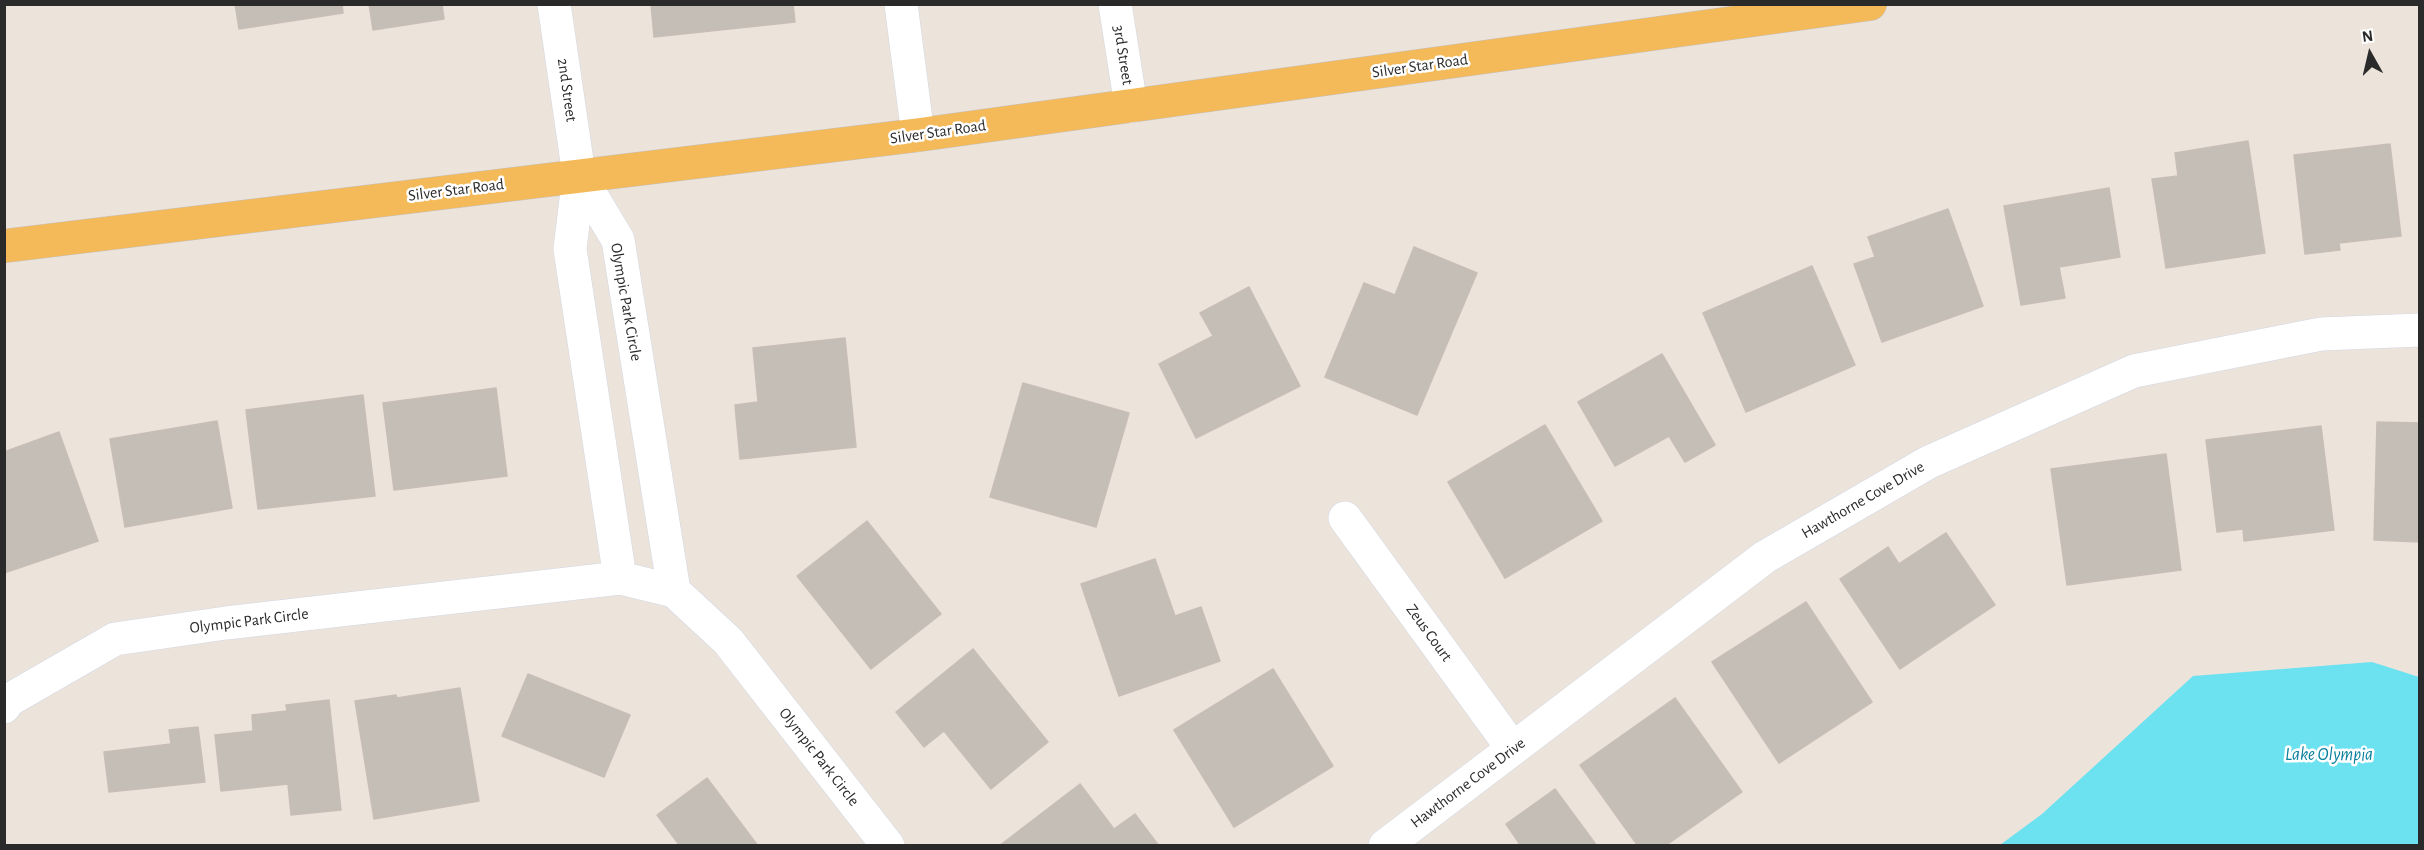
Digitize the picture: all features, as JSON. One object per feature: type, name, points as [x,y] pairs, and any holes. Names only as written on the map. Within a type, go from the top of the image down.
[{"type":"main road","name":"Silver Star Road","points":[[4,246],[918,135],[1805,9],[1870,4]]},
{"type":"street","name":"2nd Street","points":[[554,4],[579,175]]},
{"type":"street","points":[[901,4],[918,135]]},
{"type":"street","name":"3rd Street","points":[[1116,4],[1131,106]]},
{"type":"street","points":[[579,175],[570,249],[620,578]]},
{"type":"street","name":"Olympic Park Circle","points":[[579,175],[618,240],[674,591]]},
{"type":"street","name":"Hawthorne Cove Drive","points":[[1385,846],[1765,557],[1929,462],[2134,370],[2321,334],[2420,330]]},
{"type":"street","name":"Zeus Court","points":[[1345,518],[1513,748]]},
{"type":"street","name":"Olympic Park Circle","points":[[4,707],[9,700],[115,639],[226,623],[620,578],[674,591],[728,641],[888,846]]},
{"type":"water","name":"Lake Olympia","points":[[2372,662],[2419,677],[2419,845],[2000,845],[2042,814],[2193,676]]},
{"type":"building","points":[[235,4],[342,4],[343,13],[239,29]]},
{"type":"building","points":[[369,4],[442,4],[444,19],[373,30]]},
{"type":"building","points":[[651,4],[793,4],[795,22],[654,37]]},
{"type":"building","points":[[2248,141],[2265,253],[2166,268],[2152,179],[2178,176],[2175,153]]},
{"type":"building","points":[[2390,144],[2401,236],[2339,243],[2340,250],[2305,254],[2294,155]]},
{"type":"building","points":[[2109,188],[2120,257],[2059,267],[2065,298],[2021,305],[2004,206]]},
{"type":"building","points":[[1948,209],[1983,306],[1882,342],[1854,264],[1875,257],[1868,237]]},
{"type":"building","points":[[1414,247],[1477,273],[1417,415],[1325,377],[1364,283],[1395,295]]},
{"type":"building","points":[[1812,266],[1855,365],[1746,412],[1703,313]]},
{"type":"building","points":[[1249,287],[1300,386],[1196,438],[1159,364],[1213,336],[1200,313]]},
{"type":"building","points":[[845,338],[856,447],[740,459],[735,405],[758,402],[753,348]]},
{"type":"building","points":[[1662,354],[1715,445],[1685,462],[1669,436],[1615,466],[1578,402]]},
{"type":"building","points":[[1023,383],[1129,413],[1096,527],[990,497]]},
{"type":"building","points":[[496,388],[507,476],[394,490],[383,403]]},
{"type":"building","points":[[363,395],[375,496],[258,509],[246,410]]},
{"type":"building","points":[[217,421],[232,508],[125,527],[110,439]]},
{"type":"building","points":[[2377,422],[2420,423],[2420,542],[2374,540]]},
{"type":"building","points":[[1545,425],[1602,521],[1505,578],[1448,482]]},
{"type":"building","points":[[2321,426],[2334,530],[2244,541],[2243,529],[2217,532],[2206,440]]},
{"type":"building","points":[[59,432],[98,541],[4,573],[4,452]]},
{"type":"building","points":[[2166,454],[2181,570],[2067,585],[2051,469]]},
{"type":"building","points":[[867,521],[941,614],[871,669],[797,576]]},
{"type":"building","points":[[1946,533],[1995,605],[1900,669],[1840,579],[1888,547],[1899,564]]},
{"type":"building","points":[[1155,559],[1175,616],[1201,607],[1220,661],[1119,696],[1081,584]]},
{"type":"building","points":[[1806,602],[1872,702],[1779,763],[1712,662]]},
{"type":"building","points":[[973,649],[1048,742],[991,789],[944,731],[924,747],[896,712]]},
{"type":"building","points":[[1273,669],[1333,766],[1234,827],[1174,730]]},
{"type":"building","points":[[528,674],[630,715],[604,777],[502,736]]},
{"type":"building","points":[[460,688],[479,801],[374,819],[355,701],[396,695],[397,698]]},
{"type":"building","points":[[1675,698],[1742,792],[1665,846],[1638,846],[1580,765]]},
{"type":"building","points":[[329,700],[341,810],[291,815],[288,784],[221,791],[215,735],[253,731],[252,715],[287,711],[286,705]]},
{"type":"building","points":[[198,727],[205,782],[109,792],[104,752],[171,744],[169,730]]},
{"type":"building","points":[[707,778],[758,846],[680,846],[657,815]]},
{"type":"building","points":[[1080,784],[1114,829],[1135,814],[1159,846],[999,846]]},
{"type":"building","points":[[1555,789],[1597,846],[1521,846],[1506,824]]}]
